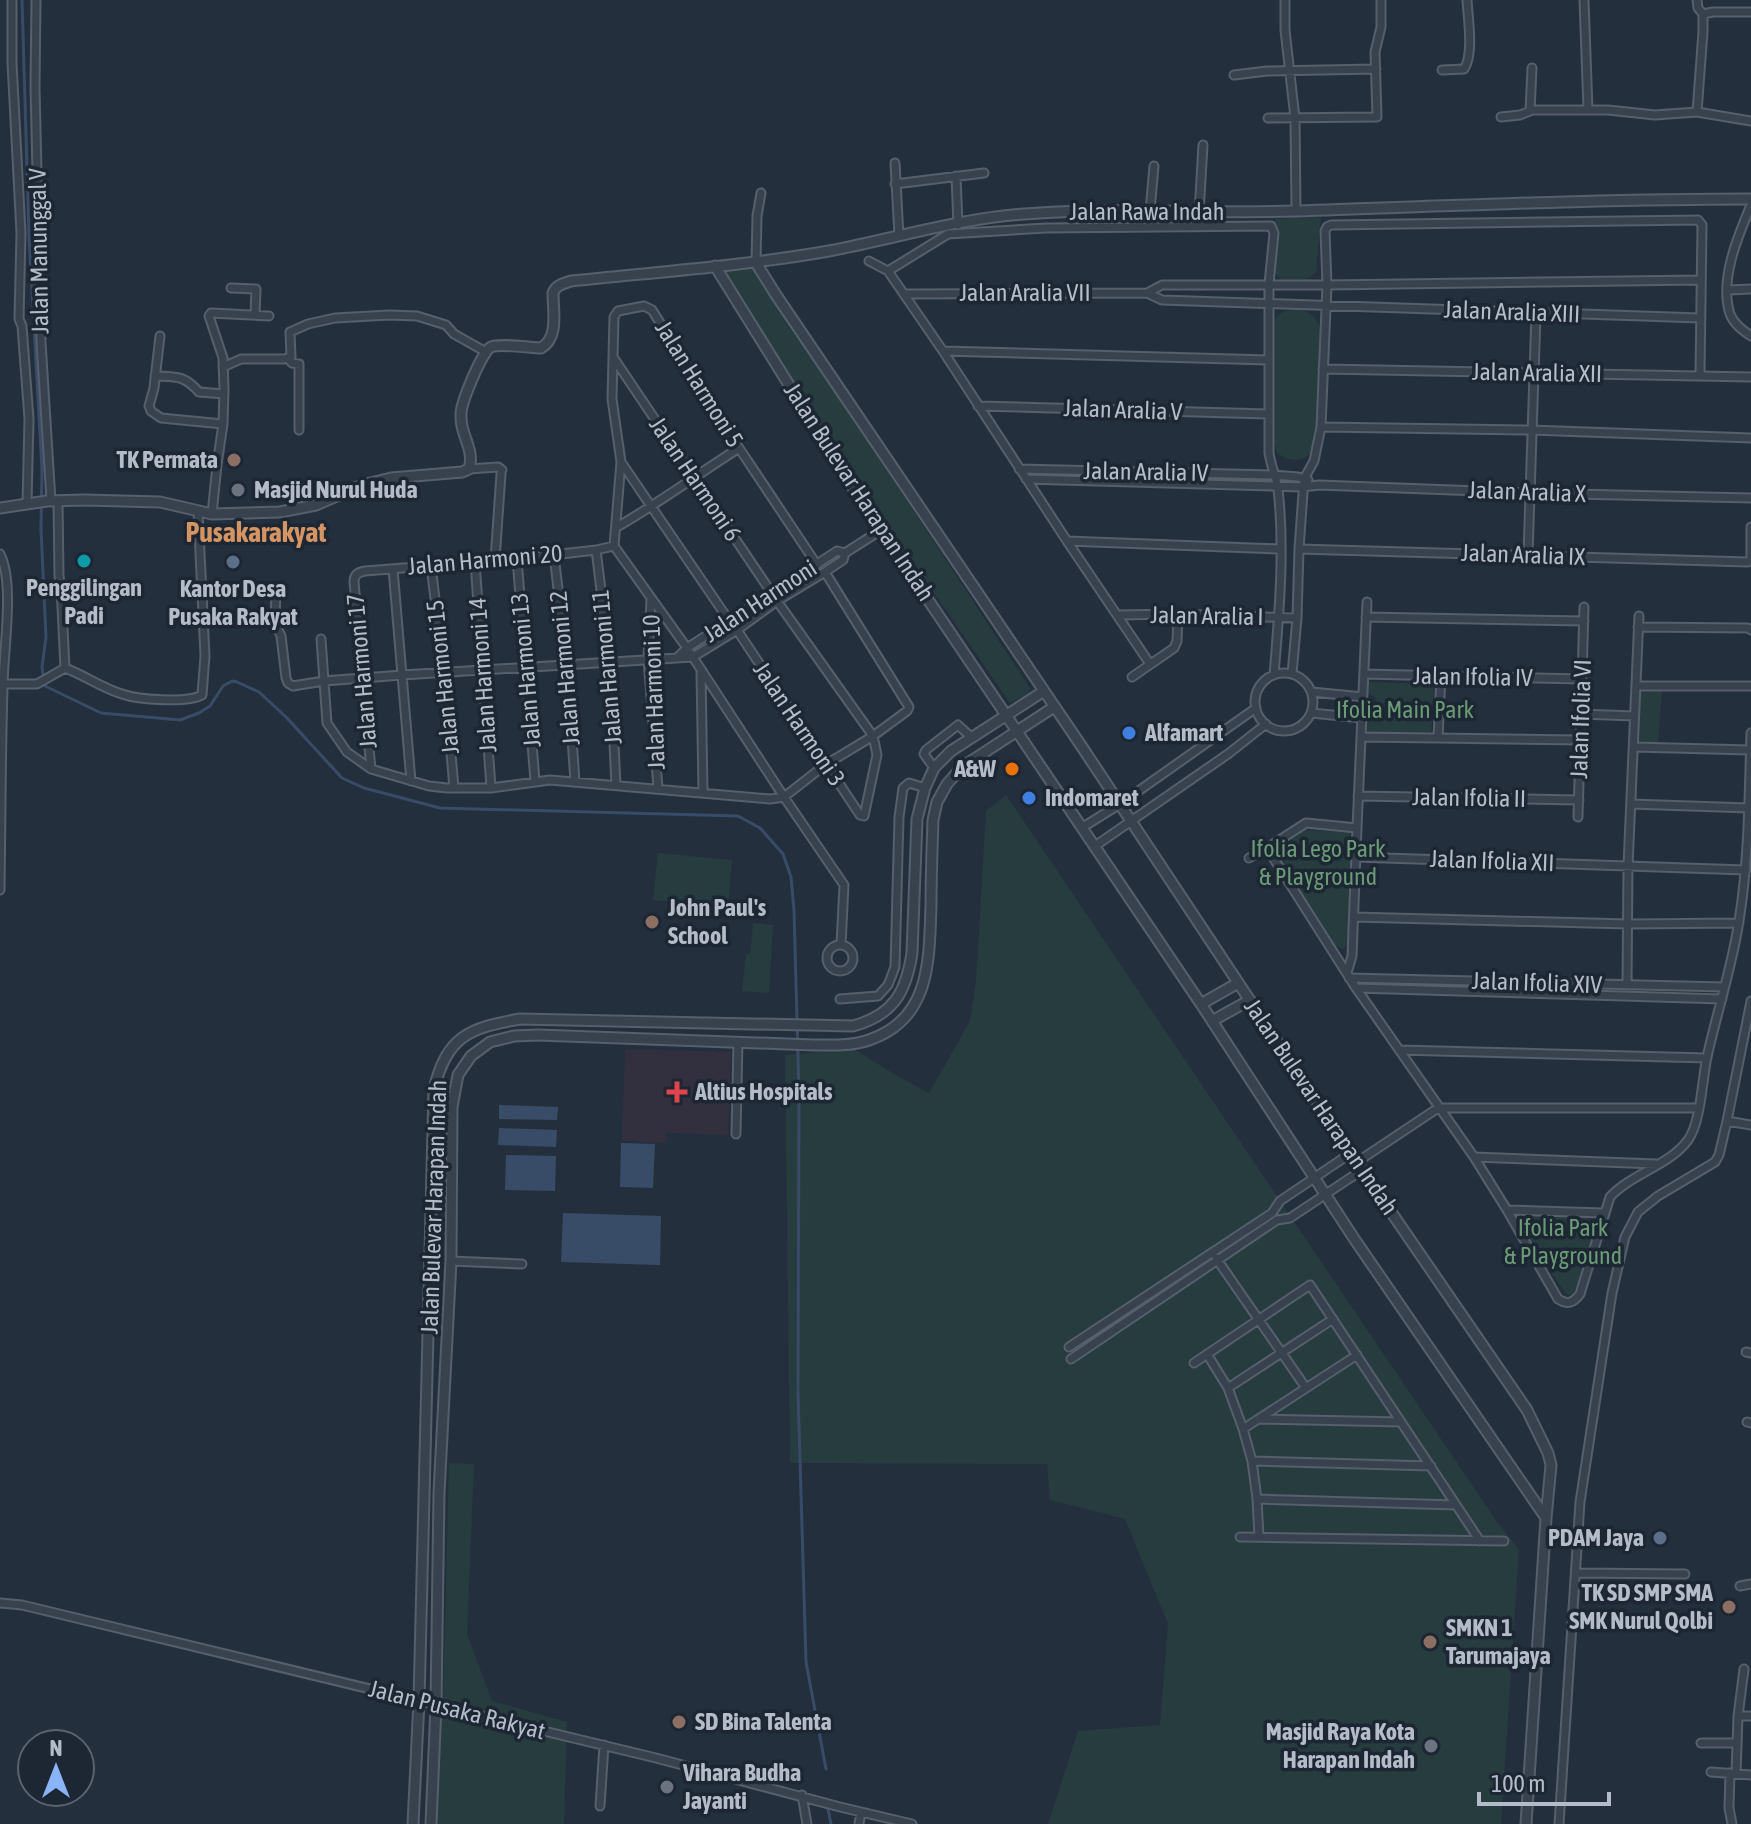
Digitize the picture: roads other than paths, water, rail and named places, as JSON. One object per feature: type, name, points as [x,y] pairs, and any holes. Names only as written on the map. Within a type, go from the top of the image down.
[{"type":"street","points":[[12,0],[12,63],[21,233],[19,319],[29,419],[29,503]]},
{"type":"street","name":"Jalan Manunggal V","points":[[36,0],[41,342],[65,668]]},
{"type":"street","points":[[1285,0],[1285,30],[1295,118],[1296,211]]},
{"type":"street","points":[[1268,118],[1377,117],[1375,52],[1381,27],[1381,0]]},
{"type":"street","points":[[1442,70],[1464,69],[1467,66],[1467,0]]},
{"type":"street","points":[[1584,0],[1588,110]]},
{"type":"street","points":[[1697,0],[1703,14],[1697,112]]},
{"type":"street","points":[[1703,14],[1751,12]]},
{"type":"street","points":[[1530,110],[1532,68]]},
{"type":"street","points":[[1234,75],[1267,71],[1376,69]]},
{"type":"street","points":[[1501,117],[1520,115],[1530,110],[1588,110],[1655,115],[1697,112],[1751,121]]},
{"type":"street","points":[[1199,213],[1203,145]]},
{"type":"street","points":[[895,163],[899,236]]},
{"type":"street","points":[[1150,211],[1154,166]]},
{"type":"street","points":[[895,184],[984,173]]},
{"type":"street","points":[[956,176],[958,225]]},
{"type":"street","points":[[756,263],[761,193]]},
{"type":"street","name":"Jalan Rawa Indah","points":[[486,352],[488,348],[496,346],[546,346],[553,335],[553,293],[560,284],[571,281],[756,263],[1023,214],[1296,211],[1650,199],[1751,202]]},
{"type":"street","points":[[1751,202],[1732,249],[1728,290],[1731,315],[1741,329],[1751,336]]},
{"type":"street","points":[[1292,674],[1304,483],[1314,461],[1321,427],[1327,227],[1696,220],[1701,223],[1700,375]]},
{"type":"street","points":[[888,271],[948,234],[1046,228],[1271,226],[1274,233],[1269,284],[1269,453],[1278,486],[1280,549],[1274,675]]},
{"type":"street","points":[[869,261],[888,271],[1150,664]]},
{"type":"street","name":"Jalan Bulevar Harapan Indah","points":[[756,263],[1357,1162],[1527,1410],[1551,1465],[1526,1824]]},
{"type":"street","name":"Jalan Bulevar Harapan Indah","points":[[715,266],[881,530],[1546,1518]]},
{"type":"street","name":"Jalan Aralia VII","points":[[1147,293],[1162,285],[1701,280]]},
{"type":"street","points":[[231,288],[256,289],[255,315]]},
{"type":"street","points":[[1728,290],[1751,289]]},
{"type":"street","name":"Jalan Aralia VII","points":[[904,294],[1147,293],[1162,300],[1269,303]]},
{"type":"street","name":"Jalan Aralia XIII","points":[[1269,303],[1700,318]]},
{"type":"street","name":"Jalan Harmoni 5","points":[[614,546],[621,462],[612,399],[614,317],[618,311],[644,306],[652,310],[817,565]]},
{"type":"street","points":[[1528,555],[1536,314]]},
{"type":"street","points":[[212,514],[224,394],[223,358],[209,315],[269,316]]},
{"type":"street","points":[[288,358],[291,357],[290,332],[308,324],[335,318],[389,315],[417,316],[442,323],[454,334],[486,352],[467,390],[461,413],[462,429],[471,455],[469,469]]},
{"type":"street","points":[[160,336],[149,406],[154,414],[161,418],[223,424]]},
{"type":"street","points":[[943,351],[1268,360]]},
{"type":"street","name":"Jalan Harmoni 6","points":[[613,357],[777,601],[873,736]]},
{"type":"street","points":[[223,367],[241,359],[288,358]]},
{"type":"street","points":[[288,358],[292,363],[299,364],[299,430]]},
{"type":"street","name":"Jalan Aralia XII","points":[[1323,369],[1751,377]]},
{"type":"street","points":[[155,376],[172,376],[189,381],[199,392],[224,394]]},
{"type":"street","name":"Jalan Aralia V","points":[[978,406],[1268,414]]},
{"type":"street","points":[[1321,427],[1751,438]]},
{"type":"street","points":[[617,527],[739,448]]},
{"type":"street","points":[[621,462],[730,622]]},
{"type":"street","points":[[0,508],[85,500],[160,502],[212,514],[280,512],[316,505],[362,485],[391,478],[498,467],[502,472],[495,560]]},
{"type":"street","name":"Jalan Aralia IV","points":[[1019,469],[1273,475],[1304,483]]},
{"type":"street","points":[[1026,479],[1278,486],[1304,483]]},
{"type":"street","name":"Jalan Aralia X","points":[[1304,483],[1530,493],[1751,498]]},
{"type":"street","points":[[3,684],[37,684],[65,668],[125,695],[172,700],[199,698],[202,695],[205,656],[198,512]]},
{"type":"street","name":"Jalan Aralia IX","points":[[1299,549],[1748,562],[1751,559],[1751,527]]},
{"type":"street","name":"Jalan Harmoni","points":[[693,657],[843,560],[845,553],[881,530]]},
{"type":"street","points":[[1067,541],[1280,549]]},
{"type":"street","points":[[614,546],[687,648],[844,885],[841,945]]},
{"type":"street","name":"Jalan Harmoni 20","points":[[357,574],[554,555],[614,546]]},
{"type":"street","name":"Jalan Harmoni 11","points":[[596,550],[610,662],[616,785]]},
{"type":"street","name":"Jalan Harmoni","points":[[678,657],[687,648],[837,551],[845,553]]},
{"type":"street","points":[[0,554],[7,577],[0,890]]},
{"type":"street","name":"Jalan Harmoni 12","points":[[554,555],[567,665],[575,782]]},
{"type":"street","name":"Jalan Harmoni 13","points":[[517,559],[535,781]]},
{"type":"street","name":"Jalan Harmoni 14","points":[[475,562],[491,788]]},
{"type":"street","name":"Jalan Harmoni 15","points":[[431,566],[454,788]]},
{"type":"street","points":[[393,569],[411,781]]},
{"type":"street","points":[[321,639],[327,723],[347,752],[371,769],[429,786],[454,788],[491,788],[550,780],[770,799],[784,797],[825,765],[873,736],[907,711],[909,706],[825,572]]},
{"type":"street","name":"Jalan Harmoni 17","points":[[357,574],[354,582],[371,769]]},
{"type":"street","points":[[276,588],[275,624],[281,636],[286,680],[293,686],[525,666],[693,657]]},
{"type":"street","name":"Jalan Harmoni 10","points":[[651,596],[648,658],[658,788]]},
{"type":"street","points":[[1348,975],[1354,917],[1367,602]]},
{"type":"street","name":"Jalan Ifolia VI","points":[[1578,817],[1584,607]]},
{"type":"street","points":[[1132,677],[1174,648],[1178,614]]},
{"type":"street","name":"Jalan Aralia I","points":[[1118,615],[1297,618]]},
{"type":"street","points":[[1627,985],[1628,866],[1639,616]]},
{"type":"street","points":[[1366,617],[1584,621]]},
{"type":"street","points":[[1638,627],[1751,630]]},
{"type":"street","name":"Jalan Harmoni 3","points":[[737,630],[825,765],[863,816],[877,755],[873,736]]},
{"type":"street","points":[[701,671],[703,792]]},
{"type":"street","points":[[1292,674],[1307,684],[1312,692],[1311,713],[1296,728],[1275,729],[1266,724],[1256,708],[1259,688],[1274,675],[1292,674]]},
{"type":"street","name":"Jalan Ifolia IV","points":[[1364,674],[1582,679]]},
{"type":"street","points":[[1438,738],[1441,676]]},
{"type":"street","points":[[1636,686],[1751,686]]},
{"type":"street","points":[[881,994],[892,1007],[909,974],[917,819],[934,768],[971,737],[1044,691]]},
{"type":"street","points":[[1312,692],[1363,697]]},
{"type":"street","name":"Jalan Bulevar Harapan Indah","points":[[431,1824],[439,1493],[451,1261],[452,1107],[458,1075],[471,1056],[490,1042],[514,1036],[854,1045],[885,1033],[907,1017],[922,993],[929,961],[933,820],[937,802],[962,767],[1054,707]]},
{"type":"street","points":[[1083,827],[1256,708]]},
{"type":"street","points":[[1311,713],[1362,718]]},
{"type":"street","points":[[1581,714],[1634,716]]},
{"type":"street","points":[[1095,846],[1266,724]]},
{"type":"street","points":[[934,768],[924,754],[926,750],[958,725],[971,737]]},
{"type":"street","points":[[1267,848],[1356,988],[1474,1157],[1558,1299],[1565,1303],[1575,1301],[1580,1294],[1610,1197],[1617,1189],[1658,1164],[1691,1136],[1739,923],[1746,870],[1751,733]]},
{"type":"street","points":[[1361,737],[1580,740]]},
{"type":"street","points":[[1634,747],[1750,750]]},
{"type":"street","points":[[840,999],[881,994],[892,977],[896,953],[899,817],[905,784],[925,788]]},
{"type":"street","name":"Jalan Ifolia II","points":[[1358,796],[1579,800]]},
{"type":"street","points":[[1631,804],[1749,808]]},
{"type":"street","points":[[899,817],[917,819]]},
{"type":"street","points":[[1249,858],[1306,823],[1357,828]]},
{"type":"street","name":"Jalan Ifolia XII","points":[[1356,857],[1746,870]]},
{"type":"street","points":[[1354,917],[1628,924],[1739,923]]},
{"type":"street","points":[[896,953],[912,953]]},
{"type":"street","name":"Jalan Ifolia XIV","points":[[1348,975],[1724,987]]},
{"type":"street","points":[[1201,1004],[1238,983]]},
{"type":"street","name":"Jalan Ifolia XIV","points":[[1356,988],[1722,999]]},
{"type":"street","points":[[1212,1021],[1250,1000]]},
{"type":"street","points":[[1559,1824],[1580,1502],[1602,1347],[1625,1237],[1638,1212],[1658,1196],[1715,1162],[1719,1155],[1751,1001]]},
{"type":"street","name":"Jalan Bulevar Harapan Indah","points":[[413,1824],[419,1701],[434,1089],[443,1061],[461,1038],[486,1025],[520,1019],[853,1026],[866,1023],[892,1007]]},
{"type":"street","points":[[546,1035],[547,1019]]},
{"type":"street","points":[[681,1040],[682,1023]]},
{"type":"street","points":[[736,1134],[738,1042]]},
{"type":"street","points":[[1399,1050],[1707,1058]]},
{"type":"street","points":[[1275,1216],[1290,1218],[1326,1194],[1357,1162],[1438,1108],[1699,1108]]},
{"type":"street","points":[[1727,1121],[1751,1125]]},
{"type":"street","points":[[1474,1157],[1658,1164]]},
{"type":"street","points":[[1069,1347],[1275,1216],[1280,1201],[1315,1178],[1357,1162]]},
{"type":"street","points":[[1507,1210],[1603,1213]]},
{"type":"street","points":[[1215,1256],[1306,1388]]},
{"type":"street","points":[[1071,1359],[1215,1256]]},
{"type":"street","points":[[451,1261],[522,1264]]},
{"type":"street","points":[[1194,1363],[1310,1285],[1480,1541]]},
{"type":"street","points":[[1228,1388],[1333,1319]]},
{"type":"street","points":[[1207,1354],[1228,1388],[1243,1429],[1252,1461],[1259,1537]]},
{"type":"street","points":[[1243,1429],[1357,1355]]},
{"type":"street","points":[[1259,1419],[1401,1422]]},
{"type":"street","points":[[1252,1461],[1431,1466]]},
{"type":"street","points":[[1257,1499],[1456,1505]]},
{"type":"street","points":[[1240,1537],[1504,1541]]},
{"type":"street","points":[[1576,1573],[1685,1574]]},
{"type":"street","points":[[1740,1586],[1751,1584]]},
{"type":"street","name":"Jalan Pusaka Rakyat","points":[[0,1603],[36,1608],[604,1745],[912,1824]]},
{"type":"street","points":[[1732,1824],[1729,1808],[1744,1669]]},
{"type":"street","points":[[1738,1716],[1751,1716]]},
{"type":"street","points":[[1701,1743],[1737,1743]]},
{"type":"street","points":[[600,1806],[604,1745]]},
{"type":"street","points":[[1711,1772],[1751,1775]]},
{"type":"street","points":[[802,1795],[807,1824]]},
{"type":"street","points":[[859,1824],[861,1812]]},
{"type":"water","points":[[499,1105],[558,1107],[557,1120],[499,1119]]},
{"type":"water","points":[[499,1128],[557,1130],[556,1147],[498,1145]]},
{"type":"water","points":[[621,1143],[655,1144],[653,1188],[620,1187]]},
{"type":"water","points":[[506,1155],[556,1156],[555,1191],[505,1190]]},
{"type":"water","points":[[563,1213],[661,1216],[660,1265],[561,1262]]},
{"type":"waterway","points":[[22,0],[29,237],[42,469],[41,529],[46,637],[42,667],[45,686],[101,713],[180,720],[210,706],[223,686],[237,682],[259,692],[342,778],[364,788],[440,808],[738,816],[760,828],[783,854],[791,877],[794,910],[799,1093],[798,1392],[806,1662],[826,1769]]},
{"type":"waterway","points":[[828,1809],[831,1824]]},
{"type":"place","name":"TK Permata","points":[[234,460]]},
{"type":"place","name":"Masjid Nurul Huda","points":[[238,490]]},
{"type":"place","name":"Penggilingan Padi","points":[[84,561]]},
{"type":"place","name":"Kantor Desa Pusaka Rakyat","points":[[233,562]]},
{"type":"place","name":"Alfamart","points":[[1129,733]]},
{"type":"place","name":"A&W","points":[[1012,769]]},
{"type":"place","name":"Indomaret","points":[[1029,798]]},
{"type":"place","name":"John Paul's School","points":[[652,922]]},
{"type":"place","name":"Altius Hospitals","points":[[677,1092]]},
{"type":"place","name":"PDAM Jaya","points":[[1660,1538]]},
{"type":"place","name":"TK SD SMP SMA SMK Nurul Qolbi","points":[[1729,1607]]},
{"type":"place","name":"SMKN 1 Tarumajaya","points":[[1430,1642]]},
{"type":"place","name":"SD Bina Talenta","points":[[679,1722]]},
{"type":"place","name":"Masjid Raya Kota Harapan Indah","points":[[1431,1746]]},
{"type":"place","name":"Vihara Budha Jayanti","points":[[667,1787]]},
{"type":"district","name":"Pusakarakyat","points":[[256,532]]},
{"type":"park label","name":"Ifolia Main Park","points":[[1405,710]]},
{"type":"park label","name":"Ifolia Lego Park & Playground","points":[[1318,863]]},
{"type":"park label","name":"Ifolia Park & Playground","points":[[1563,1242]]}]
